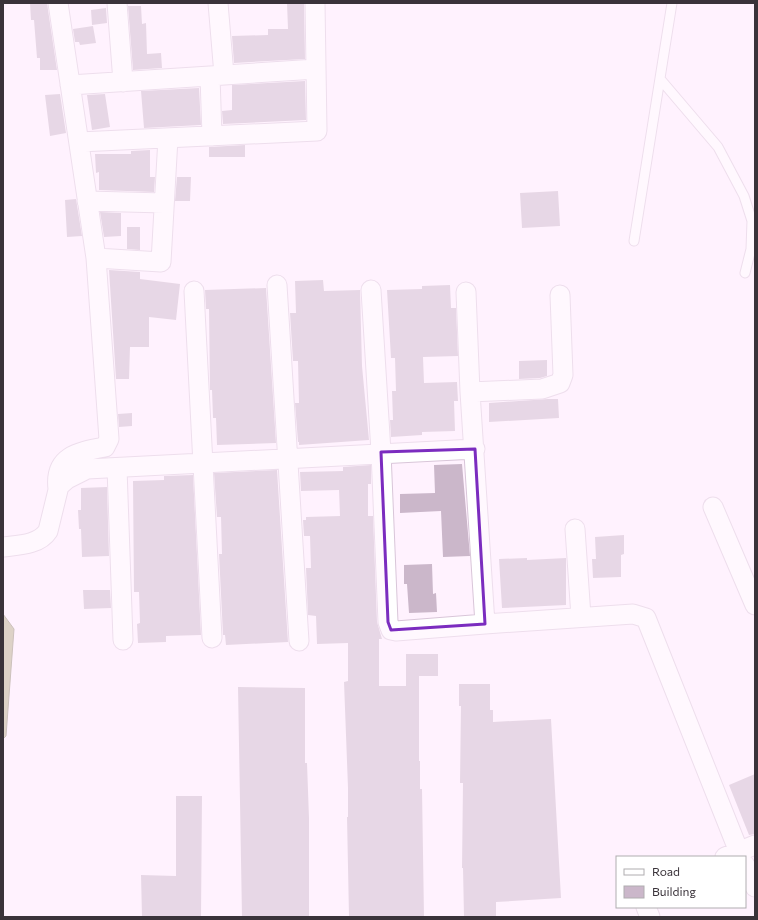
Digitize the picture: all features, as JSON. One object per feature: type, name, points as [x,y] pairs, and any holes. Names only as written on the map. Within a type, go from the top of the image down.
[{"type":"street","points":[[3,547],[33,542],[45,537],[48,531],[58,489],[57,477],[63,464],[75,453],[104,447],[109,439],[96,258],[58,3]]},
{"type":"street","points":[[117,3],[123,82]]},
{"type":"street","points":[[212,136],[217,75],[218,3]]},
{"type":"street","points":[[79,142],[317,131],[315,3]]},
{"type":"street","points":[[70,85],[316,69]]},
{"type":"street","points":[[96,258],[161,262],[168,138]]},
{"type":"street","points":[[87,201],[164,203]]},
{"type":"street","points":[[278,284],[299,642]]},
{"type":"street","points":[[371,290],[381,452],[388,622],[391,630],[396,631],[633,614],[646,618],[741,855]]},
{"type":"street","points":[[194,291],[212,638]]},
{"type":"street","points":[[466,292],[470,392],[475,449],[485,624]]},
{"type":"street","points":[[470,392],[542,389],[560,383],[563,375],[560,295]]},
{"type":"street","points":[[58,489],[67,479],[87,470],[381,452],[475,449]]},
{"type":"street","points":[[118,468],[124,640]]},
{"type":"street","points":[[713,507],[755,605]]},
{"type":"street","points":[[575,529],[581,617]]},
{"type":"street","points":[[746,866],[755,887]]},
{"type":"lane","points":[[634,241],[661,80],[672,3]]},
{"type":"lane","points":[[661,80],[718,147],[744,196],[752,221],[751,249],[745,273]]},
{"type":"highlighted area","points":[[475,449],[485,624],[391,630],[388,622],[381,452]]},
{"type":"shaded area","points":[[3,614],[14,629],[6,736],[3,739]]},
{"type":"building","points":[[30,3],[47,3],[57,70],[40,70],[40,58],[37,58],[34,20],[31,20]]},
{"type":"building","points":[[287,3],[304,3],[305,59],[234,63],[232,36],[268,35],[268,29],[288,29]]},
{"type":"building","points":[[128,6],[141,6],[142,24],[146,23],[147,54],[161,53],[162,68],[133,70]]},
{"type":"building","points":[[106,8],[107,23],[92,25],[91,10]]},
{"type":"building","points":[[93,26],[96,43],[80,45],[79,42],[75,42],[73,29]]},
{"type":"building","points":[[305,81],[306,120],[223,124],[222,111],[232,110],[232,85]]},
{"type":"building","points":[[199,88],[201,125],[144,128],[141,91]]},
{"type":"building","points":[[60,94],[66,133],[50,136],[45,95]]},
{"type":"building","points":[[105,94],[110,127],[92,130],[87,95]]},
{"type":"building","points":[[245,145],[245,157],[209,157],[209,147]]},
{"type":"building","points":[[150,150],[150,177],[155,177],[154,192],[99,190],[99,172],[96,173],[95,154],[131,154],[131,151]]},
{"type":"building","points":[[177,177],[191,177],[190,201],[175,201]]},
{"type":"building","points":[[558,191],[560,226],[522,228],[520,193]]},
{"type":"building","points":[[76,199],[82,236],[67,237],[65,200]]},
{"type":"building","points":[[100,212],[121,213],[121,236],[104,237]]},
{"type":"building","points":[[127,227],[140,227],[140,250],[127,249]]},
{"type":"building","points":[[109,270],[140,272],[140,279],[180,284],[176,320],[149,317],[149,347],[130,347],[129,379],[116,379]]},
{"type":"building","points":[[323,280],[324,291],[360,290],[362,366],[369,440],[299,445],[295,403],[299,403],[298,361],[293,361],[290,313],[296,313],[295,281]]},
{"type":"building","points":[[450,285],[451,308],[456,308],[458,356],[423,357],[424,383],[457,382],[458,401],[454,401],[455,431],[422,432],[422,435],[391,437],[390,420],[393,420],[392,391],[396,391],[395,358],[391,358],[387,290],[422,289],[422,286]]},
{"type":"building","points":[[266,288],[276,443],[217,445],[216,418],[213,418],[212,390],[210,390],[209,309],[206,309],[205,290]]},
{"type":"building","points":[[547,360],[547,376],[540,378],[519,379],[519,361]]},
{"type":"building","points":[[558,399],[559,418],[489,422],[489,403]]},
{"type":"building","points":[[132,413],[132,426],[119,427],[118,414]]},
{"type":"building","points":[[462,464],[470,556],[443,557],[441,511],[400,513],[400,494],[435,493],[434,465]]},
{"type":"building","points":[[371,465],[371,484],[368,484],[368,516],[373,516],[377,622],[382,639],[379,639],[379,686],[406,686],[406,654],[438,654],[438,676],[419,676],[419,761],[420,789],[422,789],[424,917],[349,917],[347,817],[348,788],[344,682],[348,681],[348,643],[317,644],[316,616],[308,615],[306,568],[311,568],[310,536],[304,536],[303,520],[306,520],[306,517],[340,516],[339,490],[301,491],[300,472],[343,471],[343,467]]},
{"type":"building","points":[[277,470],[288,642],[226,645],[225,635],[223,635],[219,554],[222,554],[221,517],[217,517],[214,473]]},
{"type":"building","points":[[193,475],[201,635],[166,636],[166,642],[138,643],[137,624],[140,623],[139,592],[134,592],[133,481],[164,480],[164,476]]},
{"type":"building","points":[[107,487],[109,556],[82,557],[81,529],[79,529],[78,510],[81,510],[81,488]]},
{"type":"building","points":[[624,535],[624,554],[621,555],[621,577],[593,578],[592,559],[596,559],[595,537]]},
{"type":"building","points":[[527,558],[527,560],[566,558],[566,605],[502,608],[499,559]]},
{"type":"building","points":[[432,564],[433,594],[436,593],[437,612],[409,613],[407,584],[404,584],[404,565]]},
{"type":"building","points":[[83,590],[110,590],[111,608],[84,609]]},
{"type":"building","points":[[459,684],[490,684],[490,710],[493,710],[493,722],[551,719],[561,898],[496,902],[496,917],[464,917],[462,868],[463,783],[460,783],[461,706],[459,706]]},
{"type":"building","points":[[238,687],[305,688],[305,763],[307,763],[309,818],[309,917],[242,917]]},
{"type":"building","points":[[755,774],[755,834],[749,835],[729,785]]},
{"type":"building","points":[[176,796],[202,796],[201,917],[142,917],[141,875],[176,876]]}]
